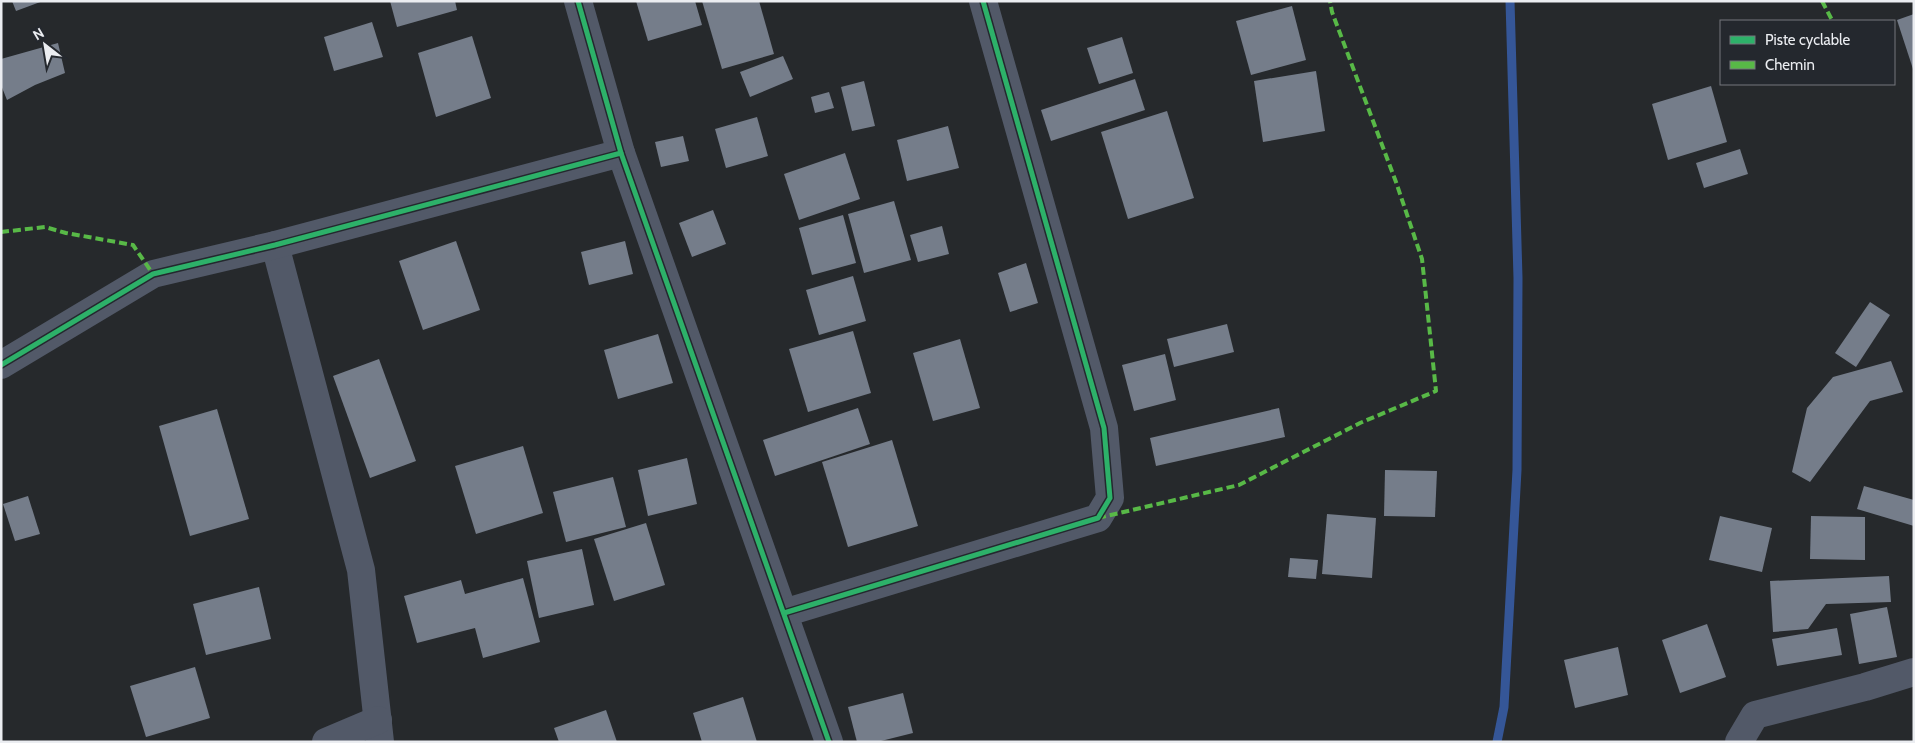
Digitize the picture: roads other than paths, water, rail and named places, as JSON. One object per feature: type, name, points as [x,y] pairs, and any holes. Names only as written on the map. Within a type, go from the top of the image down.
[{"type":"street","points":[[578,1],[620,153],[829,742]]},
{"type":"street","points":[[784,613],[1098,518],[1110,498],[1104,428],[983,1]]},
{"type":"street","points":[[1,365],[153,274],[275,245],[620,153]]},
{"type":"street","points":[[275,245],[361,570],[379,731],[326,742]]},
{"type":"street","points":[[1740,742],[1755,714],[1865,687],[1914,672]]},
{"type":"waterway","points":[[1497,742],[1504,707],[1517,470],[1518,278],[1510,1]]}]
